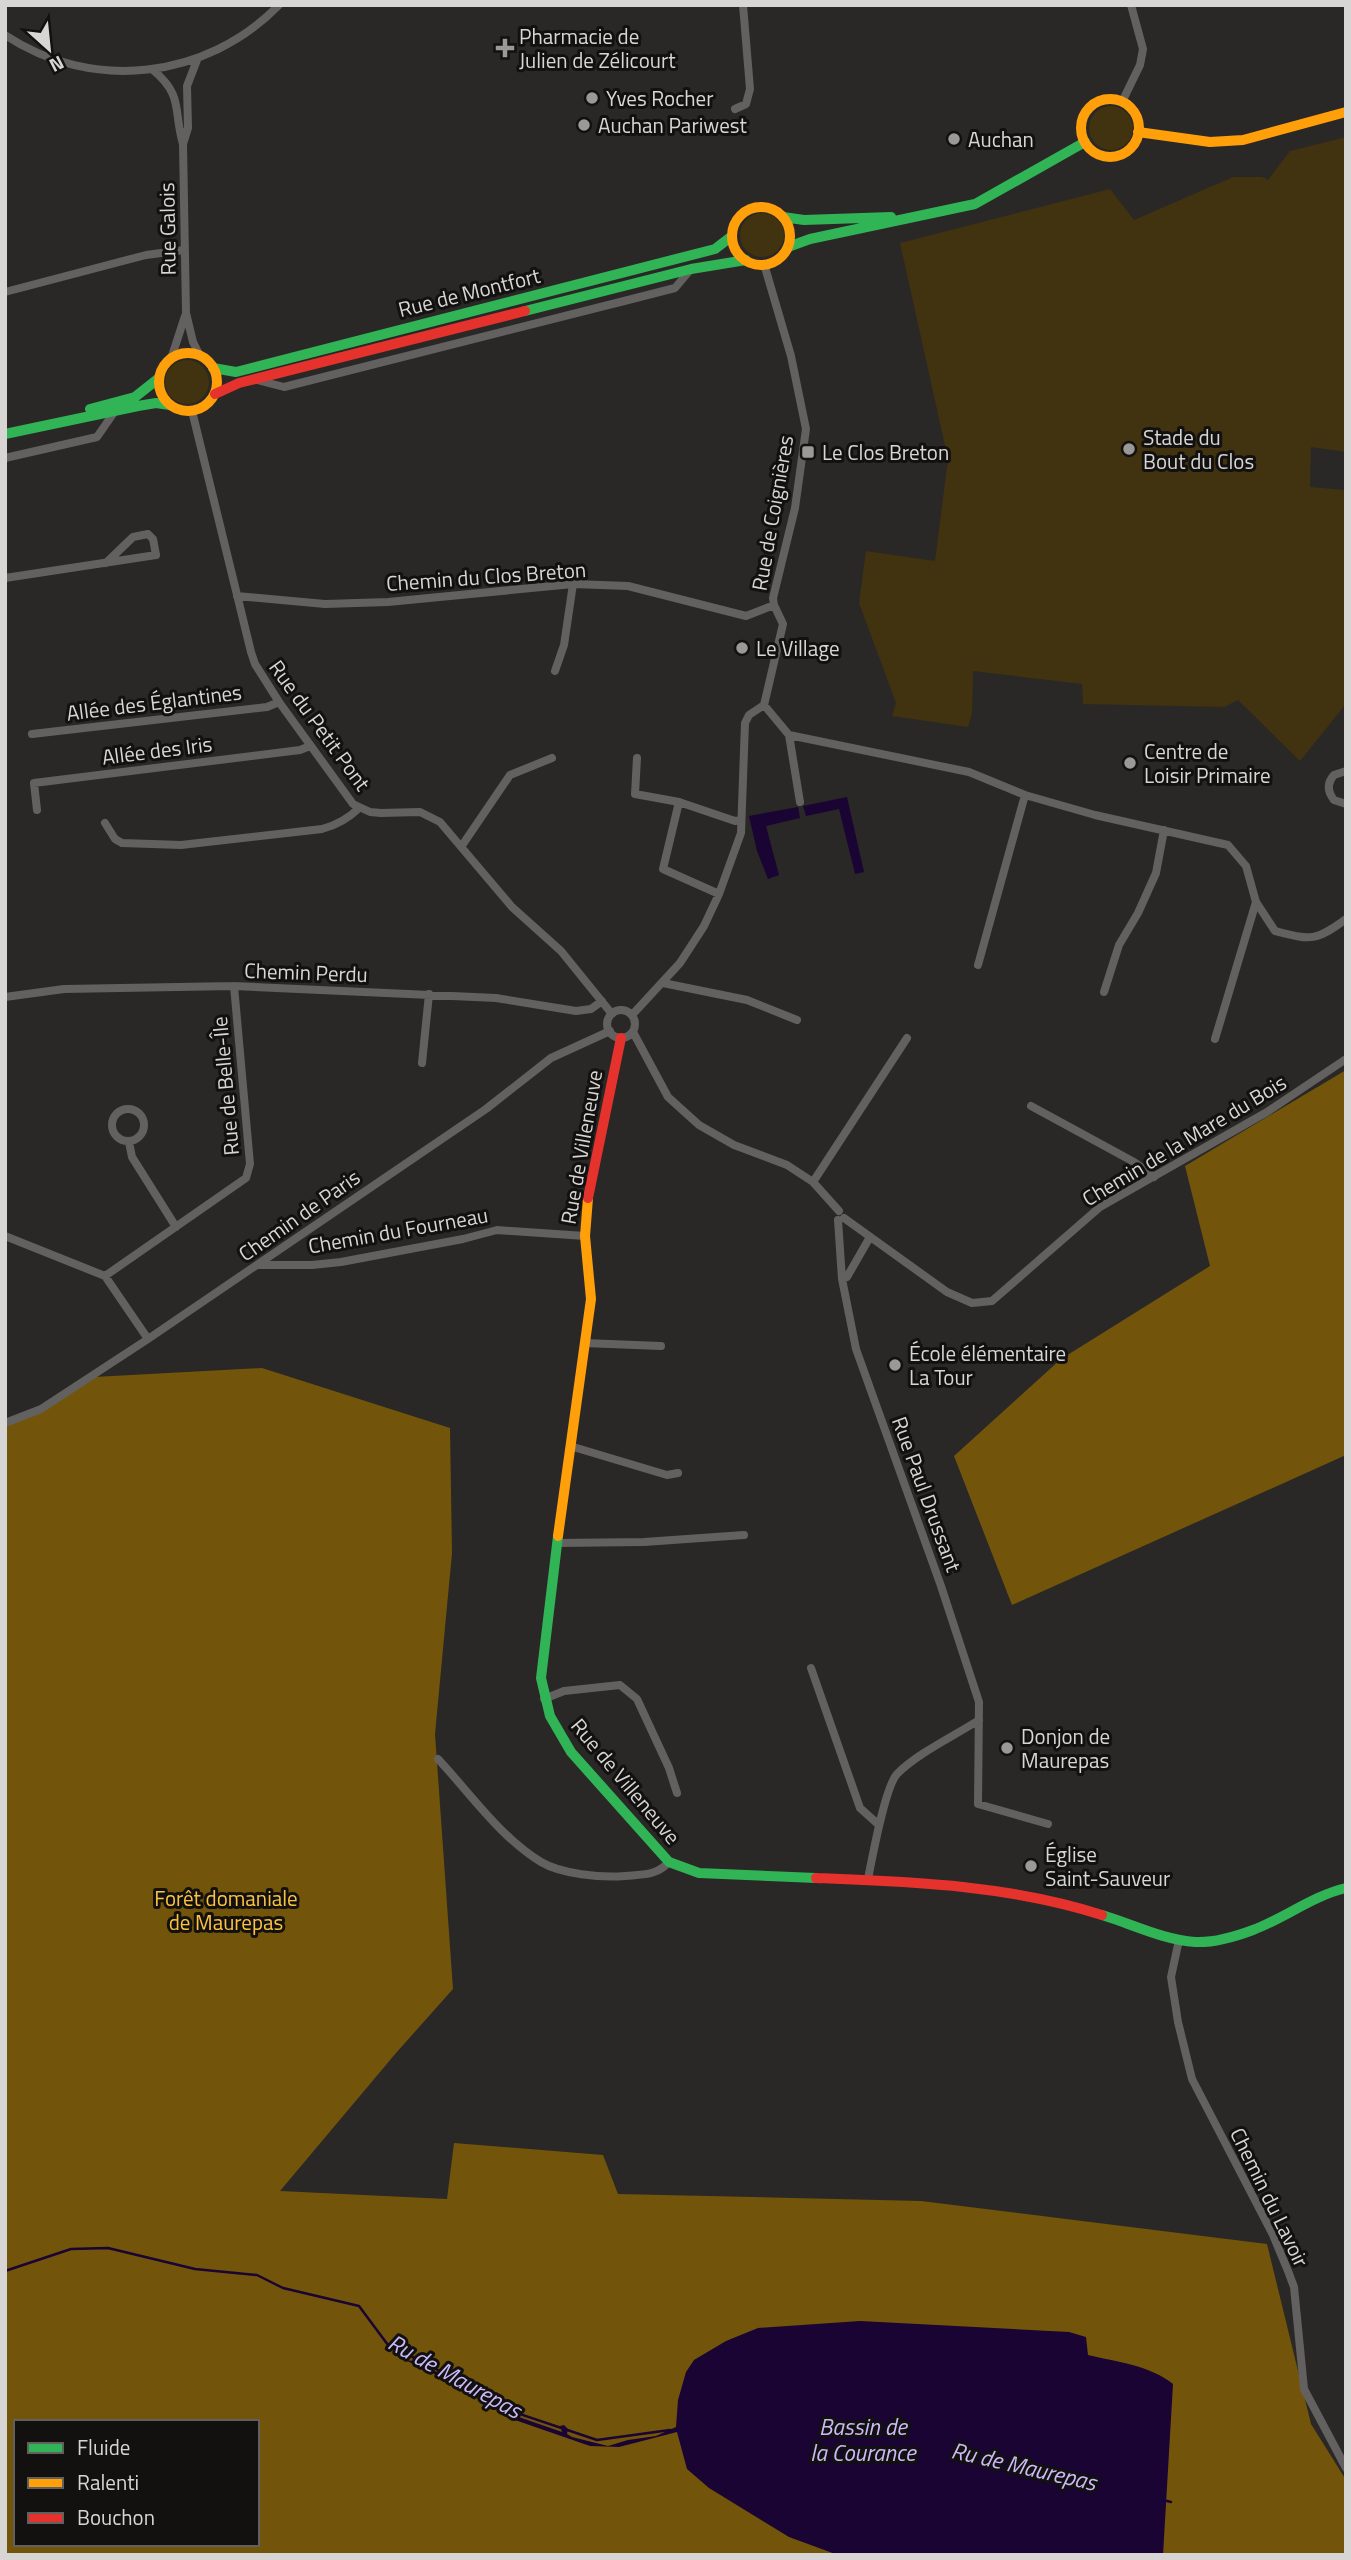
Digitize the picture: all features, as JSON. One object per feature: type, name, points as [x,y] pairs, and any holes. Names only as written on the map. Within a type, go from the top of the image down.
[{"type":"street","points":[[5,35],[26,48],[63,62],[115,70],[153,70],[197,60],[238,39],[279,5]]},
{"type":"street","points":[[735,109],[746,104],[750,89],[743,5]]},
{"type":"street","points":[[1122,102],[1140,65],[1143,49],[1131,5]]},
{"type":"street","name":"Rue Galois","points":[[183,144],[188,128],[187,86],[197,60]]},
{"type":"street","name":"Rue Galois","points":[[153,70],[173,90],[177,103],[178,128],[183,144],[186,313],[193,342],[200,356]]},
{"type":"street","points":[[1100,101],[1122,102],[1135,114],[1138,132],[1133,145],[1121,155],[1097,154],[1085,142],[1081,125],[1088,109],[1100,101]]},
{"type":"street","points":[[1138,132],[1210,142],[1243,140],[1346,112]]},
{"type":"street","points":[[922,216],[804,220],[783,217],[768,208],[751,209],[737,219],[732,236],[738,254],[746,260],[764,264],[778,259],[788,247],[810,239],[922,216],[975,204],[1085,142]]},
{"type":"street","points":[[783,217],[790,234],[788,247]]},
{"type":"street","name":"Rue de Montfort","points":[[213,368],[236,372],[715,249],[732,236]]},
{"type":"street","points":[[5,292],[146,255],[184,250]]},
{"type":"street","name":"Rue de Montfort","points":[[215,394],[254,379],[691,269],[746,260]]},
{"type":"street","name":"Rue de Coignières","points":[[764,264],[791,356],[806,429],[795,508],[773,598],[783,624],[764,705]]},
{"type":"street","name":"Rue Galois","points":[[171,359],[186,313]]},
{"type":"street","points":[[185,354],[200,356],[213,368],[216,376],[215,394],[210,402],[192,411],[156,403],[5,432],[135,397],[159,378],[171,359],[185,354]]},
{"type":"street","points":[[159,378],[160,388],[170,405]]},
{"type":"street","points":[[5,458],[97,437],[116,411]]},
{"type":"street","name":"Rue du Petit Pont","points":[[192,411],[255,664],[279,702],[353,804],[381,813],[420,812],[440,822],[512,907],[561,951],[612,1014]]},
{"type":"street","points":[[5,578],[106,563],[156,555],[153,539],[148,534],[133,537],[106,563]]},
{"type":"street","points":[[555,671],[564,645],[573,584]]},
{"type":"street","name":"Chemin du Clos Breton","points":[[237,596],[325,604],[388,602],[573,584],[628,586],[746,616],[774,605]]},
{"type":"street","name":"Allée des Églantines","points":[[32,734],[267,707],[279,702]]},
{"type":"street","points":[[632,1015],[680,963],[719,894],[741,833],[745,723],[749,715],[764,705],[789,735],[800,802]]},
{"type":"street","points":[[789,735],[969,772],[1026,795],[1095,815],[1228,845],[1245,866],[1256,902],[1275,931],[1311,939],[1324,935],[1346,919]]},
{"type":"street","name":"Allée des Iris","points":[[37,810],[34,783],[300,750],[310,746]]},
{"type":"street","points":[[461,847],[510,775],[551,758]]},
{"type":"street","points":[[636,758],[635,794],[679,802],[735,821],[741,820]]},
{"type":"street","points":[[1346,771],[1334,775],[1329,785],[1330,796],[1346,804]]},
{"type":"street","points":[[978,965],[1026,795]]},
{"type":"street","points":[[679,802],[663,869],[719,894]]},
{"type":"street","points":[[105,823],[115,839],[122,843],[181,845],[322,829],[351,817],[359,808]]},
{"type":"street","points":[[1104,992],[1119,945],[1138,913],[1156,873],[1164,830]]},
{"type":"street","points":[[1215,1040],[1256,902]]},
{"type":"street","points":[[663,983],[747,1000],[797,1020]]},
{"type":"street","name":"Chemin Perdu","points":[[5,997],[64,989],[234,986],[496,998],[576,1011],[591,1009],[601,1001]]},
{"type":"street","name":"Rue de Belle-Île","points":[[105,1276],[246,1178],[250,1164],[234,986]]},
{"type":"street","points":[[422,1063],[429,994]]},
{"type":"street","points":[[633,1032],[621,1038],[610,1031],[608,1021],[612,1014],[624,1010],[632,1015],[635,1022],[633,1032],[668,1097],[699,1125],[734,1146],[787,1165],[813,1182],[840,1216]]},
{"type":"street","name":"Chemin de Paris","points":[[5,1423],[41,1409],[259,1265],[486,1110],[551,1058],[610,1031]]},
{"type":"street","name":"Rue de Villeneuve","points":[[621,1038],[586,1206],[585,1236],[591,1299],[569,1446],[541,1678],[544,1699],[558,1734],[570,1752],[669,1862],[699,1874],[951,1884],[1049,1898],[1179,1940],[1207,1941],[1239,1934],[1329,1892],[1346,1888]]},
{"type":"street","points":[[813,1182],[908,1038]]},
{"type":"street","name":"Chemin de la Mare du Bois","points":[[840,1216],[947,1292],[972,1303],[992,1301],[1100,1207],[1267,1112],[1346,1059]]},
{"type":"street","points":[[1031,1106],[1134,1162],[1154,1177]]},
{"type":"street","points":[[129,1142],[138,1138],[144,1126],[141,1116],[128,1110],[119,1112],[112,1125],[115,1134],[129,1142],[132,1157],[176,1227]]},
{"type":"street","name":"Rue Paul Drussant","points":[[840,1216],[842,1279],[856,1349],[942,1586],[979,1702],[978,1804],[1048,1824]]},
{"type":"street","name":"Chemin du Fourneau","points":[[259,1265],[341,1262],[497,1230],[585,1236]]},
{"type":"street","points":[[5,1236],[105,1276],[148,1339]]},
{"type":"street","points":[[842,1279],[847,1277],[870,1237]]},
{"type":"street","points":[[584,1343],[661,1346]]},
{"type":"street","points":[[569,1446],[667,1475],[678,1473]]},
{"type":"street","points":[[557,1543],[643,1542],[744,1535]]},
{"type":"street","points":[[811,1668],[860,1808],[879,1825]]},
{"type":"street","points":[[544,1699],[564,1691],[620,1685],[637,1699],[669,1768],[677,1793]]},
{"type":"street","points":[[868,1879],[879,1825],[895,1776],[979,1720]]},
{"type":"street","points":[[438,1759],[516,1844],[543,1864],[609,1878],[659,1872],[669,1862]]},
{"type":"street","name":"Chemin du Lavoir","points":[[1179,1940],[1171,1977],[1178,2022],[1192,2079],[1273,2235],[1288,2271],[1294,2287],[1304,2389],[1346,2468]]},
{"type":"shaded area","points":[[1111,106],[1126,113],[1133,128],[1126,143],[1111,150],[1096,143],[1089,128],[1096,113]]},
{"type":"shaded area","name":"Stade du Bout du Clos","points":[[1346,137],[1346,452],[1311,447],[1310,487],[1346,490],[1346,704],[1300,761],[1238,700],[1224,707],[1083,704],[1082,684],[973,671],[972,714],[968,727],[892,716],[896,703],[859,603],[866,551],[935,561],[948,459],[900,243],[1110,189],[1134,220],[1233,177],[1262,177],[1268,180],[1290,151]]},
{"type":"shaded area","points":[[762,213],[771,214],[778,219],[783,226],[783,244],[778,251],[771,256],[762,257],[753,256],[746,251],[741,244],[740,235],[741,226],[746,219],[753,214]]},
{"type":"shaded area","points":[[187,360],[203,366],[209,382],[203,398],[187,404],[171,398],[165,382],[171,366]]},
{"type":"green space","points":[[1346,1070],[1346,1455],[1012,1605],[954,1456],[1061,1359],[1210,1266],[1185,1166]]},
{"type":"green space","name":"Forêt domaniale de Maurepas","points":[[262,1368],[450,1428],[452,1553],[435,1734],[453,1989],[280,2191],[447,2199],[454,2143],[603,2155],[618,2194],[921,2201],[1267,2244],[1311,2424],[1346,2480],[1346,2555],[5,2555],[5,1425],[94,1377]]},
{"type":"water","points":[[847,797],[864,872],[855,874],[839,809],[806,816],[803,806]]},
{"type":"water","points":[[798,807],[800,818],[766,826],[779,875],[768,879],[757,851],[749,816]]},
{"type":"water","name":"Bassin de la Courance","points":[[860,2321],[1069,2332],[1086,2337],[1088,2355],[1143,2368],[1173,2384],[1163,2555],[838,2555],[789,2537],[709,2488],[687,2469],[677,2432],[619,2447],[590,2446],[515,2420],[447,2380],[403,2359],[421,2363],[513,2415],[562,2432],[560,2426],[564,2425],[568,2429],[567,2434],[572,2437],[608,2446],[656,2436],[676,2427],[678,2400],[686,2372],[694,2360],[726,2341],[758,2328]]},
{"type":"waterway","name":"Ru de Maurepas","points":[[5,2271],[71,2249],[108,2248],[195,2269],[257,2275],[283,2288],[359,2306],[388,2345],[429,2365],[505,2409],[597,2440],[670,2430]]},
{"type":"waterway","name":"Ru de Maurepas","points":[[1163,2500],[1171,2502]]},
{"type":"traffic: fast","points":[[788,247],[810,239],[975,204],[1085,142]]},
{"type":"traffic: fast","points":[[783,217],[804,220],[891,217]]},
{"type":"traffic: fast","points":[[213,368],[236,372],[715,249],[732,236]]},
{"type":"traffic: fast","points":[[525,311],[691,269],[746,260]]},
{"type":"traffic: fast","points":[[90,409],[135,397],[159,378]]},
{"type":"traffic: fast","points":[[5,434],[138,406],[156,403],[170,405]]},
{"type":"traffic: fast","points":[[558,1536],[541,1678],[550,1716],[571,1752],[669,1862],[699,1873],[816,1878]]},
{"type":"traffic: fast","points":[[1102,1915],[1172,1938],[1195,1942],[1209,1941],[1253,1930],[1322,1896],[1346,1888]]},
{"type":"traffic: slow","points":[[1110,99],[1121,101],[1134,112],[1139,128],[1137,139],[1126,152],[1110,157],[1099,155],[1086,144],[1081,128],[1083,117],[1094,104],[1110,99]]},
{"type":"traffic: slow","points":[[1138,132],[1210,142],[1243,140],[1346,112]]},
{"type":"traffic: slow","points":[[761,207],[772,209],[785,220],[790,236],[788,247],[777,260],[761,265],[750,263],[737,252],[732,236],[734,225],[745,212],[761,207]]},
{"type":"traffic: slow","points":[[188,353],[199,355],[212,366],[217,382],[215,393],[204,406],[188,411],[177,409],[164,398],[159,382],[161,371],[172,358],[188,353]]},
{"type":"traffic: slow","points":[[558,1536],[591,1299],[585,1236],[588,1198]]},
{"type":"traffic: jam","points":[[215,394],[239,383],[525,311]]},
{"type":"traffic: jam","points":[[588,1198],[621,1038]]},
{"type":"traffic: jam","points":[[816,1878],[996,1891],[1102,1915]]},
{"type":"place","name":"Pharmacie de Julien de Zélicourt","points":[[505,48]]},
{"type":"place","name":"Yves Rocher","points":[[592,98]]},
{"type":"place","name":"Auchan Pariwest","points":[[584,125]]},
{"type":"place","name":"Auchan","points":[[954,139]]},
{"type":"place","name":"Stade du Bout du Clos","points":[[1129,449]]},
{"type":"place","name":"Le Clos Breton","points":[[808,452]]},
{"type":"place","name":"Le Village","points":[[742,648]]},
{"type":"place","name":"Centre de Loisir Primaire","points":[[1130,763]]},
{"type":"place","name":"École élémentaire La Tour","points":[[895,1365]]},
{"type":"place","name":"Donjon de Maurepas","points":[[1007,1748]]},
{"type":"place","name":"Église Saint-Sauveur","points":[[1031,1866]]}]
